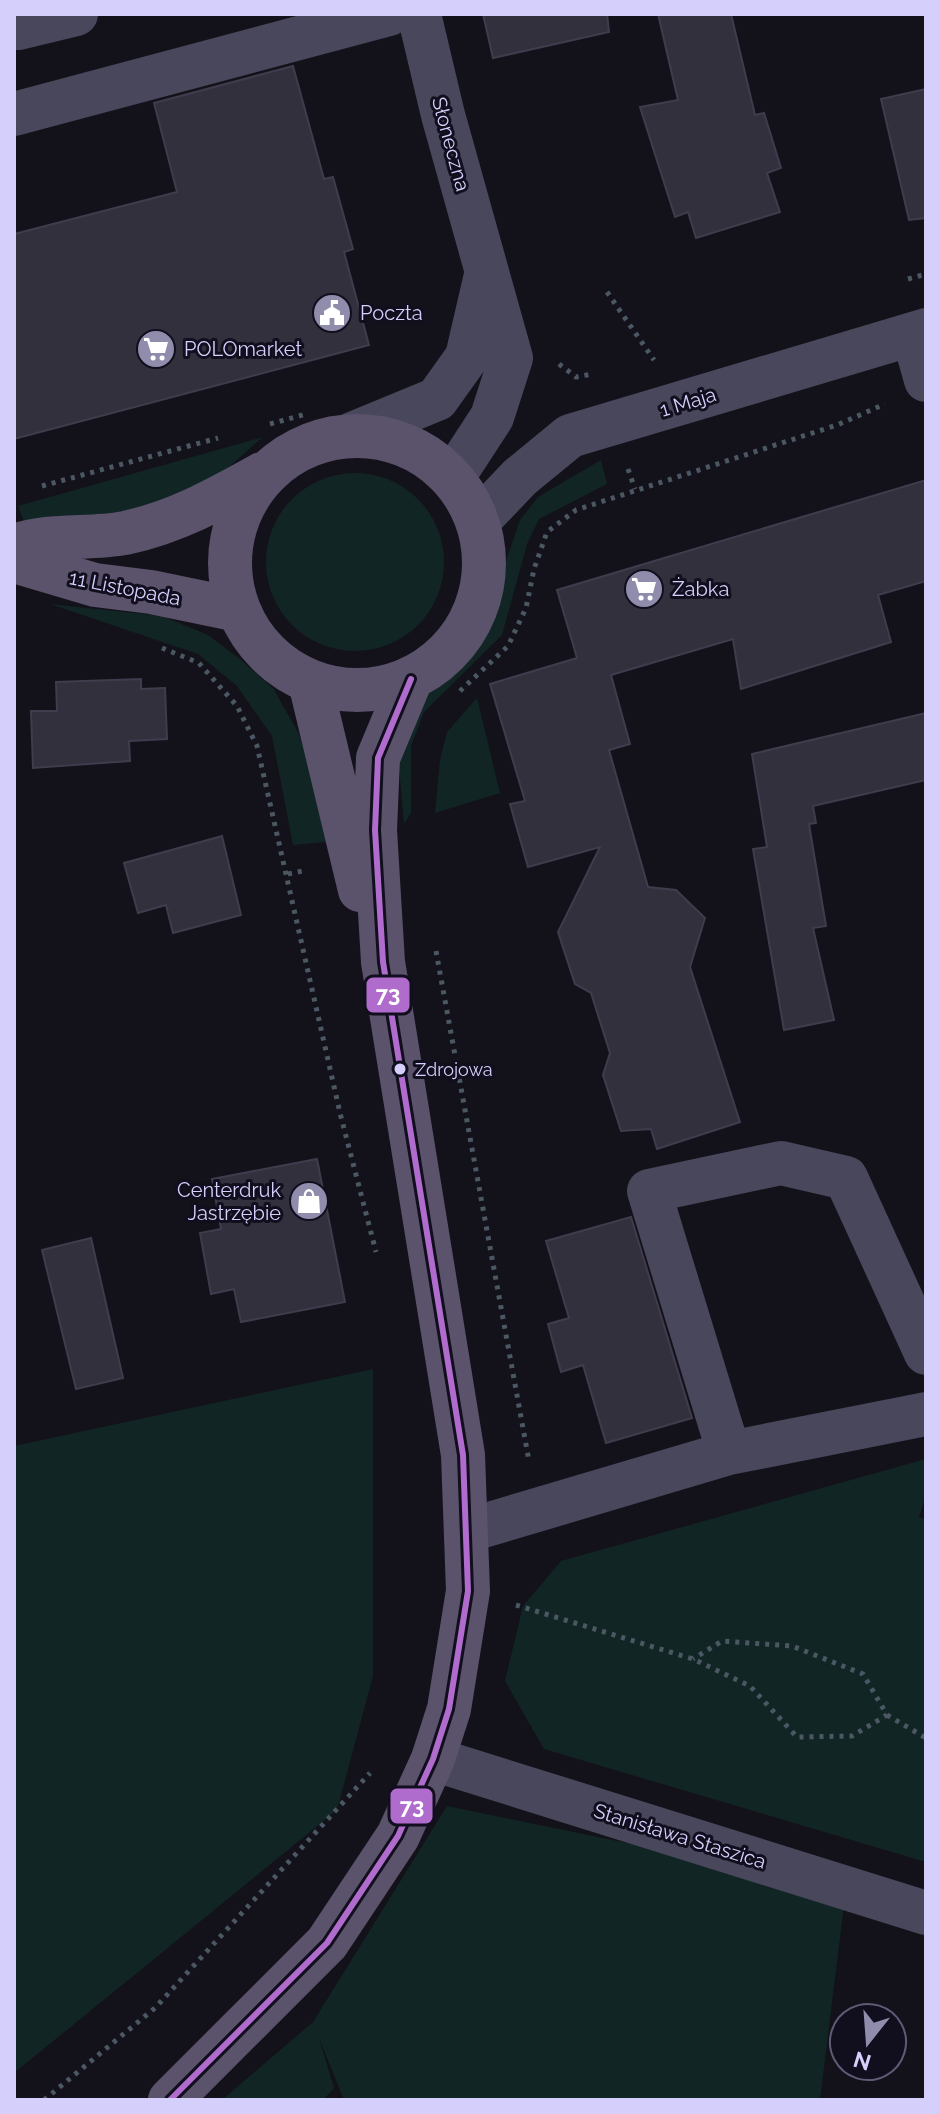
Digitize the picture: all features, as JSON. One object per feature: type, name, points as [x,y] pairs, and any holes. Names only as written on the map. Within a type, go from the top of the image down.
[{"type":"main road","points":[[352,434],[389,439],[424,454],[453,477],[478,521],[485,557],[476,606],[466,629],[443,658],[411,679],[378,689],[344,690],[310,682],[280,665],[255,640],[238,610],[229,573],[231,536],[245,501],[268,471],[292,452],[321,440],[352,434]]},
{"type":"main road","name":"11 Listopada","points":[[14,546],[36,538],[123,533],[184,517],[268,471]]},
{"type":"main road","name":"11 Listopada","points":[[14,561],[95,585],[151,592],[238,610]]},
{"type":"main road","points":[[170,2100],[327,1943],[398,1836],[433,1759],[449,1709],[468,1591],[463,1455],[383,962],[375,830],[378,758],[411,679]]},
{"type":"main road","points":[[310,682],[350,861],[383,962]]},
{"type":"street","points":[[14,24],[18,28],[76,14]]},
{"type":"street","points":[[14,114],[389,14]]},
{"type":"street","name":"Słoneczna","points":[[419,14],[511,358],[492,417],[453,477]]},
{"type":"street","name":"Słoneczna","points":[[352,434],[437,399],[467,357],[487,272]]},
{"type":"street","points":[[920,332],[926,380]]},
{"type":"street","name":"1 Maja","points":[[478,521],[520,477],[570,436],[920,332]]},
{"type":"street","points":[[729,1453],[649,1191],[781,1163],[846,1178],[926,1353]]},
{"type":"street","points":[[466,1531],[729,1453],[926,1414]]},
{"type":"street","name":"Stanisława Staszica","points":[[433,1759],[926,1913]]},
{"type":"path","points":[[607,292],[650,358],[665,363]]},
{"type":"path","points":[[452,701],[508,646],[526,608],[534,569],[547,532],[576,510],[837,425],[888,402]]},
{"type":"path","points":[[152,644],[199,663],[237,706],[257,746],[340,1113],[379,1264]]},
{"type":"path","points":[[434,936],[538,1509]]},
{"type":"path","points":[[515,1605],[693,1659],[750,1686],[797,1737],[852,1736],[887,1715]]},
{"type":"path","points":[[693,1659],[722,1641],[792,1646],[863,1674],[887,1715],[926,1738]]},
{"type":"path","points":[[44,2100],[155,2008],[254,1903],[378,1763]]},
{"type":"green space","points":[[263,437],[201,488],[160,507],[92,519],[25,524],[18,506]]},
{"type":"green space","points":[[601,460],[607,484],[539,519],[527,544],[502,635],[424,712],[411,746],[411,813],[404,824],[398,755],[417,703],[476,649],[520,520],[538,497]]},
{"type":"green space","points":[[355,473],[372,474],[389,480],[418,499],[437,528],[443,545],[443,579],[437,596],[418,625],[389,644],[372,650],[355,651],[338,650],[321,644],[292,625],[273,596],[267,579],[266,562],[267,545],[273,528],[292,499],[321,480],[338,474]]},
{"type":"green space","points":[[50,604],[162,616],[208,635],[241,660],[273,688],[299,734],[337,841],[293,845],[272,736],[237,686],[198,654]]},
{"type":"green space","points":[[477,698],[500,793],[435,813],[440,760],[447,732]]},
{"type":"green space","points":[[373,1369],[373,1676],[337,1810],[14,2073],[14,1446]]},
{"type":"green space","points":[[926,1459],[926,1495],[919,1517],[926,1520],[926,1862],[544,1749],[505,1681],[523,1606],[561,1561]]},
{"type":"green space","points":[[447,1806],[846,1888],[832,2002],[828,2002],[828,2035],[820,2100],[344,2100],[319,2038],[334,2088],[323,2100],[222,2100],[313,2022]]},
{"type":"building","points":[[483,14],[607,14],[609,32],[493,58]]},
{"type":"building","points":[[658,14],[731,14],[755,115],[764,113],[781,168],[767,173],[780,212],[696,238],[688,212],[675,217],[640,107],[678,100]]},
{"type":"building","points":[[293,66],[324,179],[333,177],[353,249],[344,252],[369,345],[14,439],[14,234],[177,192],[154,103]]},
{"type":"building","points":[[926,89],[926,218],[909,220],[881,99]]},
{"type":"building","points":[[926,480],[926,581],[878,595],[891,642],[741,689],[733,639],[611,675],[630,744],[609,750],[648,887],[676,890],[705,918],[690,967],[740,1122],[657,1149],[651,1129],[621,1131],[603,1075],[610,1053],[591,993],[575,984],[558,932],[600,847],[528,867],[510,804],[525,801],[490,684],[577,658],[557,590]]},
{"type":"building","points":[[141,679],[141,689],[165,688],[167,739],[129,741],[130,761],[33,768],[31,711],[57,711],[56,682]]},
{"type":"building","points":[[926,713],[926,780],[813,806],[816,823],[809,824],[826,926],[813,928],[834,1020],[784,1030],[753,849],[767,847],[752,754]]},
{"type":"building","points":[[222,836],[241,915],[173,933],[166,905],[138,913],[124,863]]},
{"type":"building","points":[[317,1159],[345,1302],[241,1322],[234,1289],[211,1294],[200,1233],[221,1229],[212,1179]]},
{"type":"building","points":[[631,1217],[692,1418],[606,1443],[583,1365],[561,1372],[548,1324],[569,1318],[546,1241]]},
{"type":"building","points":[[91,1238],[123,1378],[76,1389],[42,1250]]},
{"type":"transit line","name":"73","points":[[170,2100],[327,1943],[398,1836],[433,1759],[449,1709],[468,1591],[463,1455],[383,962],[375,830],[378,758],[411,679]]},
{"type":"place","name":"Poczta","points":[[332,313]]},
{"type":"place","name":"POLOmarket","points":[[156,349]]},
{"type":"place","name":"Żabka","points":[[644,589]]},
{"type":"place","name":"Zdrojowa","points":[[400,1069]]},
{"type":"place","name":"Centerdruk Jastrzębie","points":[[309,1201]]}]
